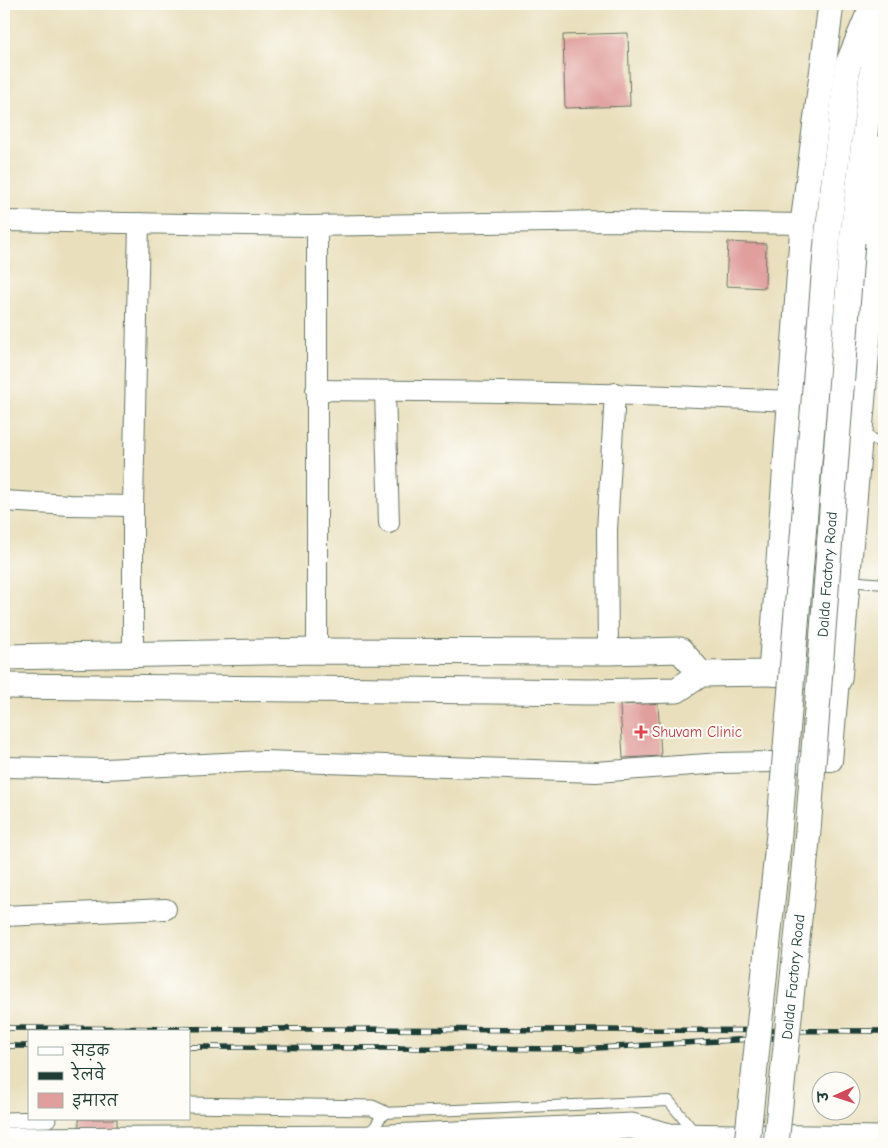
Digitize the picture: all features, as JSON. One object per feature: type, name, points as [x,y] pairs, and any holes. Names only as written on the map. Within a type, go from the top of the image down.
[{"type":"street","points":[[771,673],[803,224],[831,4]]},
{"type":"street","points":[[871,6],[884,61]]},
{"type":"street","name":"Dalda Factory Road","points":[[736,1141],[779,834],[827,240],[848,64],[871,6]]},
{"type":"street","name":"Dalda Factory Road","points":[[790,1142],[808,831],[852,242],[873,67],[871,6]]},
{"type":"street","points":[[4,767],[106,769],[264,761],[596,772],[721,763],[832,761],[860,434],[879,276],[884,146]]},
{"type":"street","points":[[4,221],[316,226],[610,221],[803,224]]},
{"type":"street","points":[[133,655],[139,223]]},
{"type":"street","points":[[316,226],[317,651]]},
{"type":"street","points":[[316,390],[614,393],[790,401]]},
{"type":"street","points":[[385,390],[389,523]]},
{"type":"street","points":[[608,652],[607,530],[614,393]]},
{"type":"street","points":[[4,501],[134,506]]},
{"type":"street","points":[[4,656],[317,651],[608,652],[680,650],[701,674]]},
{"type":"street","points":[[4,686],[590,692],[677,690],[701,674],[771,673],[838,679]]},
{"type":"street","points":[[4,916],[166,909]]},
{"type":"street","points":[[190,1105],[372,1108],[383,1113]]},
{"type":"street","points":[[4,1120],[28,1119]]},
{"type":"street","points":[[4,1140],[368,1138],[632,1126],[659,1140],[697,1136],[736,1141],[790,1142],[884,1139]]},
{"type":"lane","points":[[860,434],[884,443]]},
{"type":"lane","points":[[847,581],[884,584]]},
{"type":"lane","points":[[368,1138],[383,1113],[669,1101],[697,1136]]},
{"type":"building","points":[[628,33],[630,106],[565,108],[563,35]]},
{"type":"building","points":[[728,242],[766,244],[765,288],[726,286]]},
{"type":"building","points":[[658,703],[661,756],[623,758],[620,705]]},
{"type":"building","points":[[79,1120],[117,1120],[117,1132],[79,1132]]},
{"type":"railway","points":[[4,1028],[884,1031]]},
{"type":"railway","points":[[190,1047],[579,1049],[789,1037]]},
{"type":"railway","points":[[4,1046],[28,1046]]},
{"type":"place","name":"Shuvam Clinic","points":[[641,732]]}]
